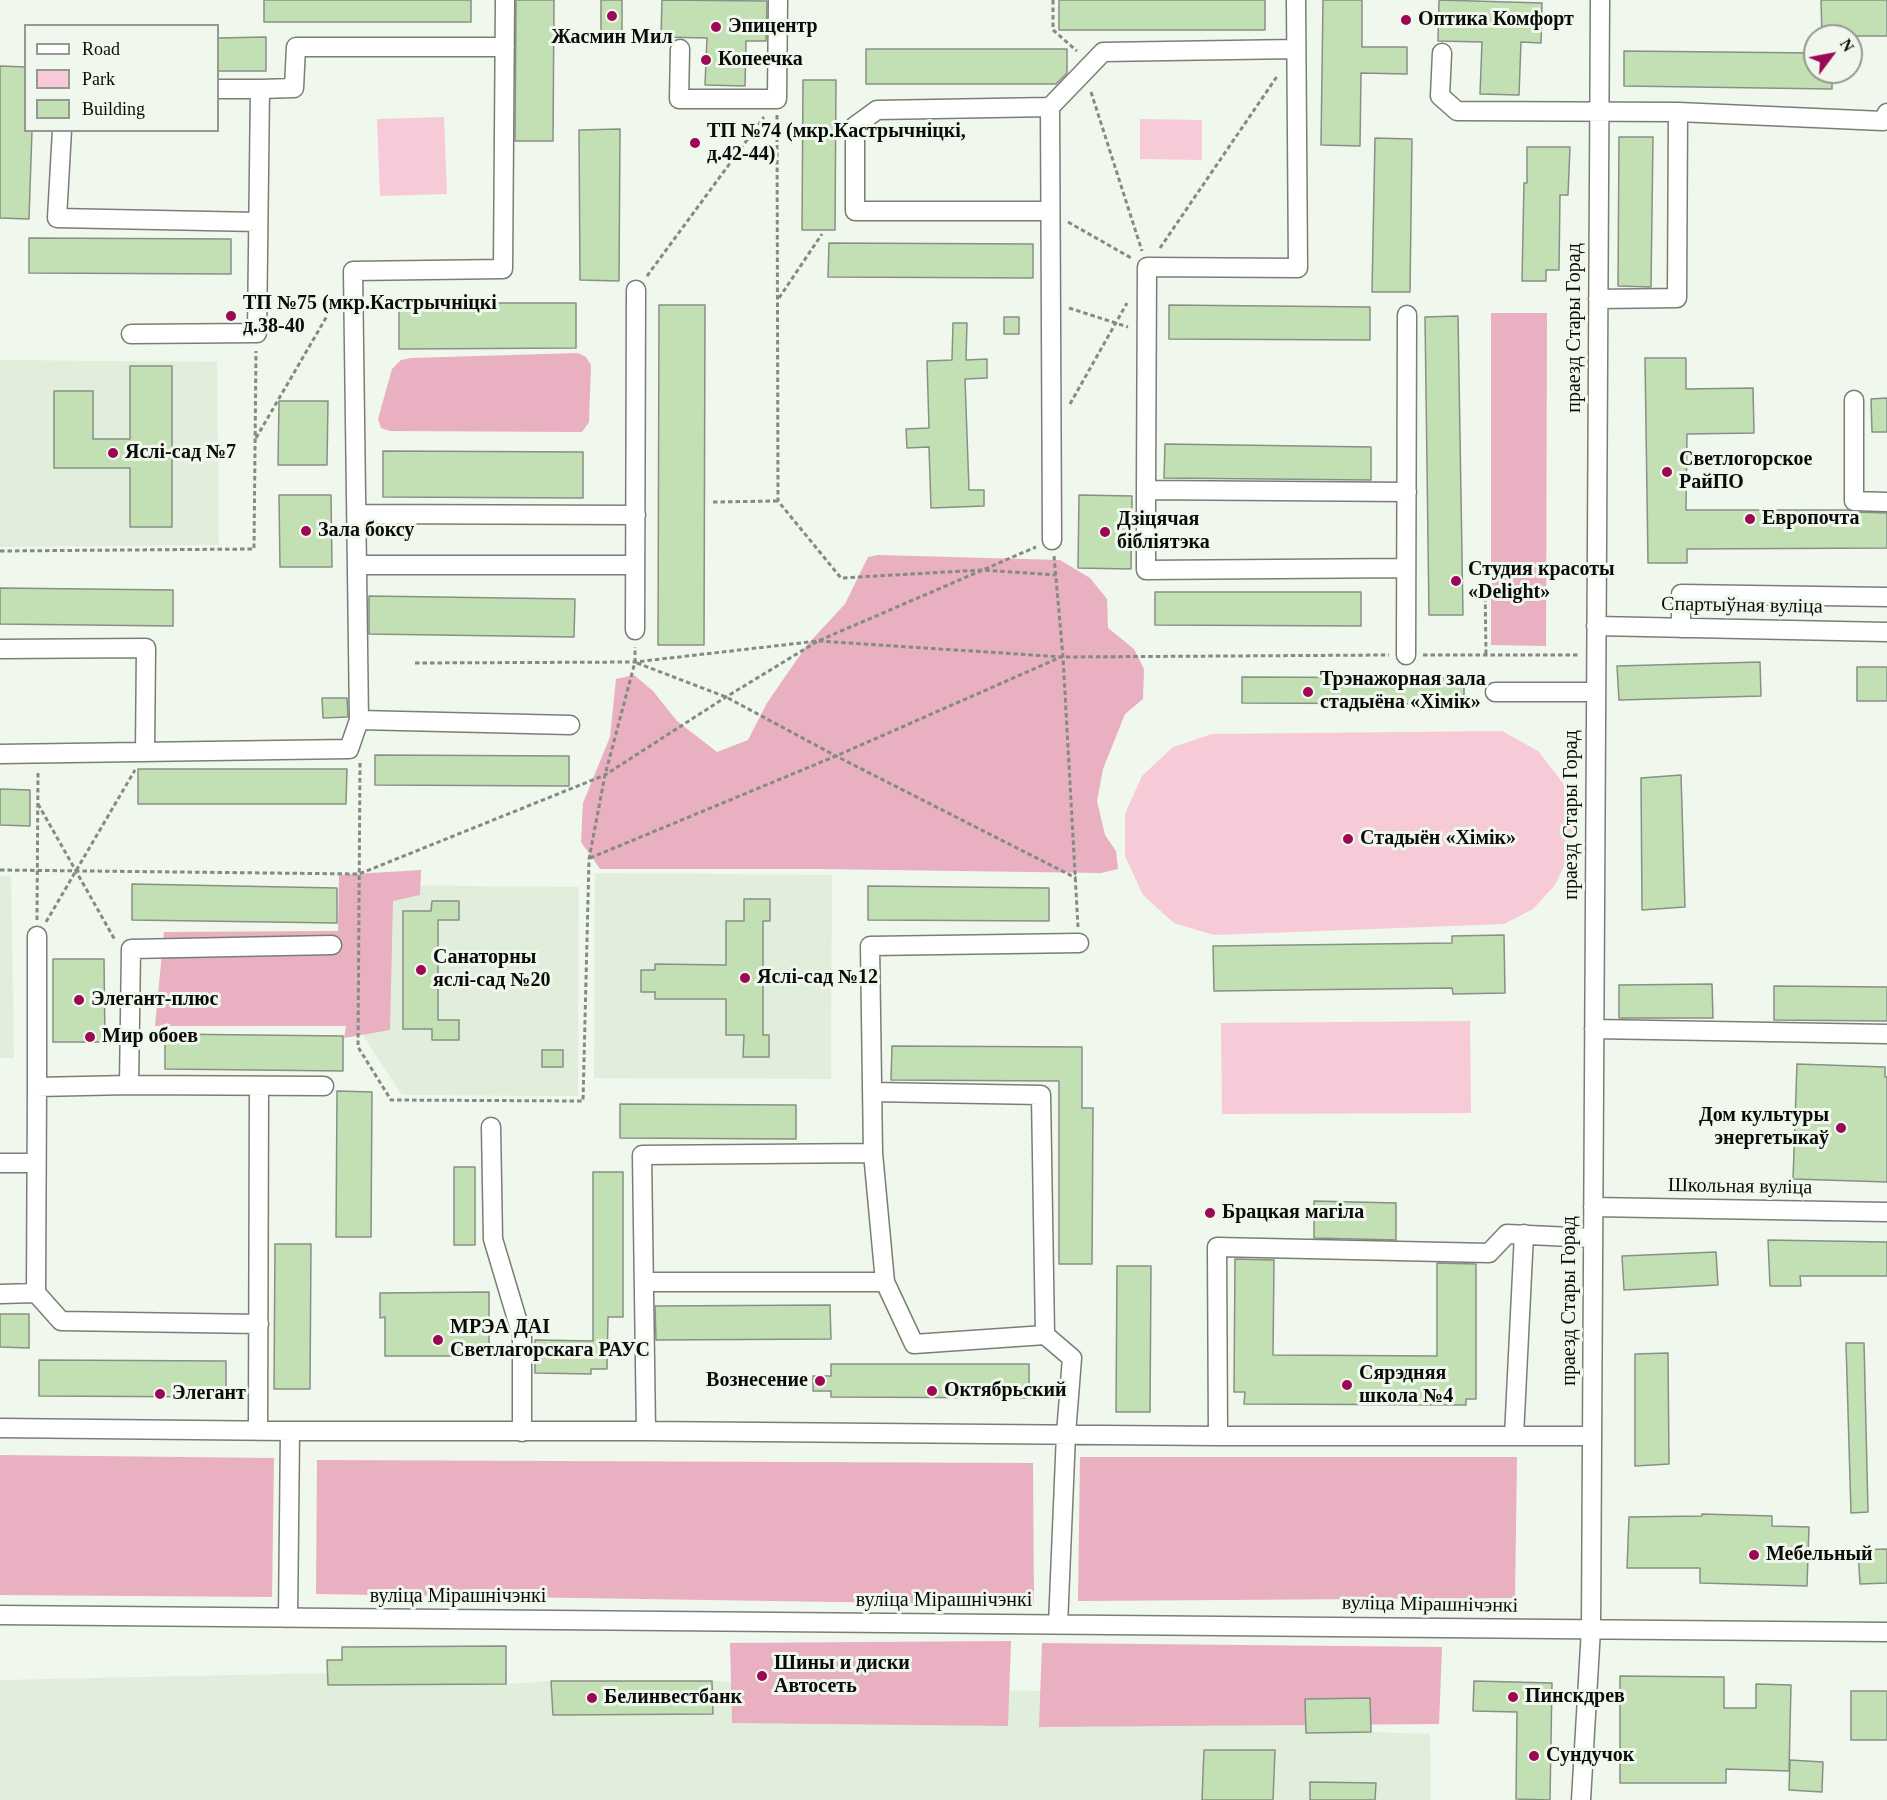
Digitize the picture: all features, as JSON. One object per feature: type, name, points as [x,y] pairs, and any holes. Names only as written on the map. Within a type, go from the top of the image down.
[{"type":"street","points":[[0,754],[349,749],[359,720],[353,271],[503,269],[505,0]]},
{"type":"street","points":[[680,49],[679,99],[777,99],[778,0]]},
{"type":"street","points":[[1296,0],[1298,268],[1147,267],[1146,570],[1406,568]]},
{"type":"street","name":"праезд Стары Горад","points":[[1581,1800],[1591,1629],[1600,0]]},
{"type":"street","points":[[219,89],[294,88],[297,47],[505,47]]},
{"type":"street","points":[[1052,540],[1044,437],[1043,351],[1051,302],[1050,107],[1103,51],[1296,49]]},
{"type":"street","points":[[1442,54],[1440,96],[1457,111],[1678,112],[1883,121],[1887,113]]},
{"type":"street","points":[[131,334],[257,333],[261,89]]},
{"type":"street","points":[[1050,107],[877,110],[855,126],[855,211],[1050,211]]},
{"type":"street","points":[[1598,299],[1677,298],[1678,112]]},
{"type":"street","points":[[62,132],[57,218],[258,222]]},
{"type":"street","points":[[635,630],[636,290]]},
{"type":"street","points":[[1406,655],[1407,315]]},
{"type":"street","points":[[1854,400],[1854,501],[1887,502]]},
{"type":"street","points":[[1146,490],[1407,492]]},
{"type":"street","points":[[356,514],[636,515]]},
{"type":"street","points":[[357,565],[636,565]]},
{"type":"street","points":[[1681,628],[1681,594],[1887,597]]},
{"type":"street","name":"Спартыўная вуліца","points":[[1596,626],[1887,632]]},
{"type":"street","points":[[0,649],[146,648],[145,752]]},
{"type":"street","points":[[1495,692],[1595,692]]},
{"type":"street","points":[[359,720],[570,725]]},
{"type":"street","points":[[37,936],[36,1293],[61,1320],[259,1323]]},
{"type":"street","points":[[1058,1625],[1066,1434],[1072,1358],[1045,1335],[914,1344],[885,1282],[873,1153],[870,946],[1079,944]]},
{"type":"street","points":[[129,1085],[131,949],[332,945]]},
{"type":"street","points":[[1594,1029],[1887,1034]]},
{"type":"street","points":[[258,1431],[260,1086]]},
{"type":"street","points":[[37,1087],[324,1086]]},
{"type":"street","points":[[872,1092],[1041,1095],[1045,1335]]},
{"type":"street","points":[[491,1127],[493,1239],[522,1336],[522,1432]]},
{"type":"street","points":[[646,1431],[642,1155],[873,1153]]},
{"type":"street","points":[[0,1163],[36,1163]]},
{"type":"street","name":"Школьная вуліца","points":[[1593,1207],[1887,1212]]},
{"type":"street","points":[[1218,1436],[1217,1247],[1489,1253],[1507,1234],[1593,1238]]},
{"type":"street","points":[[1514,1436],[1524,1234]]},
{"type":"street","points":[[644,1282],[885,1282]]},
{"type":"street","points":[[0,1294],[36,1293]]},
{"type":"street","points":[[0,1428],[1218,1436],[1592,1436]]},
{"type":"street","points":[[288,1618],[290,1431]]},
{"type":"street","name":"вуліца Мірашнічэнкі","points":[[0,1615],[1887,1632]]},
{"type":"path","points":[[1053,0],[1053,30],[1077,49],[1147,267]]},
{"type":"path","points":[[1147,267],[1296,49]]},
{"type":"path","points":[[636,290],[777,99]]},
{"type":"path","points":[[777,99],[778,501],[841,578],[982,570],[1056,575]]},
{"type":"path","points":[[1050,211],[1147,267]]},
{"type":"path","points":[[778,299],[822,234]]},
{"type":"path","points":[[1069,406],[1132,295]]},
{"type":"path","points":[[255,439],[336,301]]},
{"type":"path","points":[[1051,302],[1147,333]]},
{"type":"path","points":[[0,551],[254,549],[257,333]]},
{"type":"path","points":[[714,502],[778,501]]},
{"type":"path","points":[[0,870],[359,874],[604,775],[818,640],[1052,540],[1063,657],[1079,944]]},
{"type":"path","points":[[1485,582],[1486,655]]},
{"type":"path","points":[[360,763],[358,1047],[391,1100],[584,1101],[589,859],[604,775],[635,662],[635,630]]},
{"type":"path","points":[[415,663],[635,662],[818,640],[1063,657],[1595,655]]},
{"type":"path","points":[[589,859],[836,756],[1063,657]]},
{"type":"path","points":[[635,662],[726,697],[836,756],[1076,878]]},
{"type":"path","points":[[37,936],[145,752]]},
{"type":"path","points":[[37,936],[38,753]]},
{"type":"path","points":[[38,804],[130,968]]},
{"type":"shaded area","points":[[1491,313],[1547,313],[1546,646],[1491,645]]},
{"type":"shaded area","points":[[578,353],[586,357],[591,365],[589,422],[582,432],[390,431],[381,428],[378,419],[392,369],[401,360]]},
{"type":"shaded area","points":[[0,360],[217,362],[219,545],[0,547]]},
{"type":"shaded area","points":[[878,555],[1060,560],[1090,578],[1107,599],[1108,628],[1134,649],[1144,669],[1143,699],[1125,714],[1103,769],[1097,801],[1105,835],[1116,851],[1118,869],[1101,873],[600,869],[581,842],[583,803],[610,737],[616,679],[634,675],[653,691],[677,721],[717,752],[748,740],[767,703],[807,645],[845,604],[868,557]]},
{"type":"shaded area","points":[[421,870],[420,895],[393,901],[390,1030],[344,1038],[346,1026],[155,1026],[164,932],[338,931],[339,875]]},
{"type":"shaded area","points":[[595,873],[832,875],[831,1079],[594,1078]]},
{"type":"shaded area","points":[[0,876],[11,876],[14,1058],[0,1058]]},
{"type":"shaded area","points":[[365,885],[579,887],[578,1096],[402,1095],[364,1037]]},
{"type":"shaded area","points":[[0,1455],[274,1458],[272,1597],[0,1595]]},
{"type":"shaded area","points":[[1080,1457],[1517,1457],[1515,1598],[1078,1601]]},
{"type":"shaded area","points":[[317,1460],[1033,1463],[1034,1605],[316,1594]]},
{"type":"shaded area","points":[[1011,1641],[1008,1726],[732,1723],[730,1643]]},
{"type":"shaded area","points":[[1042,1643],[1442,1647],[1439,1724],[1039,1727]]},
{"type":"shaded area","points":[[506,1646],[507,1684],[551,1681],[712,1681],[1305,1699],[1371,1732],[1430,1734],[1431,1800],[0,1800],[0,1680],[327,1673],[327,1660],[342,1660],[342,1647]]},
{"type":"green space","points":[[444,117],[447,194],[380,196],[377,119]]},
{"type":"green space","points":[[1140,119],[1202,120],[1202,160],[1140,159]]},
{"type":"green space","name":"Стадыён «Хімік»","points":[[1502,731],[1538,751],[1563,783],[1573,823],[1569,855],[1555,885],[1533,909],[1504,924],[1214,935],[1174,923],[1143,895],[1125,856],[1125,814],[1142,776],[1173,747],[1212,734]]},
{"type":"green space","points":[[1470,1021],[1471,1113],[1222,1114],[1221,1023]]},
{"type":"building","points":[[264,0],[471,0],[471,22],[264,22]]},
{"type":"building","points":[[516,0],[554,0],[553,141],[515,141]]},
{"type":"building","name":"Жасмин Мил","points":[[601,0],[622,0],[622,31],[601,31]]},
{"type":"building","points":[[662,0],[767,1],[766,41],[746,41],[745,86],[705,85],[707,38],[661,37]]},
{"type":"building","points":[[1059,0],[1265,0],[1265,30],[1059,30]]},
{"type":"building","points":[[1323,0],[1362,0],[1362,47],[1407,47],[1407,74],[1361,73],[1360,146],[1321,145]]},
{"type":"building","points":[[1439,0],[1542,3],[1541,43],[1521,42],[1519,95],[1480,94],[1482,42],[1438,41]]},
{"type":"building","points":[[1821,0],[1887,0],[1887,36],[1863,36],[1863,24],[1822,24]]},
{"type":"building","points":[[266,37],[266,71],[219,71],[219,38]]},
{"type":"building","points":[[866,49],[1067,49],[1067,73],[1056,84],[866,84]]},
{"type":"building","points":[[1624,51],[1803,53],[1803,84],[1832,84],[1832,89],[1624,86]]},
{"type":"building","points":[[0,66],[24,67],[24,132],[32,132],[29,219],[0,218]]},
{"type":"building","points":[[803,80],[836,80],[835,230],[802,230]]},
{"type":"building","points":[[620,129],[619,281],[580,280],[579,130]]},
{"type":"building","points":[[1619,137],[1653,137],[1651,287],[1618,286]]},
{"type":"building","points":[[1375,138],[1412,139],[1410,292],[1372,292]]},
{"type":"building","points":[[1527,147],[1570,147],[1568,195],[1560,195],[1559,270],[1546,270],[1546,281],[1522,281]]},
{"type":"building","points":[[29,238],[231,239],[231,274],[29,273]]},
{"type":"building","points":[[829,243],[1033,244],[1033,278],[828,277]]},
{"type":"building","points":[[399,303],[576,303],[576,348],[399,349]]},
{"type":"building","points":[[659,305],[705,305],[704,645],[658,645]]},
{"type":"building","points":[[1169,305],[1370,307],[1370,340],[1169,339]]},
{"type":"building","points":[[1458,316],[1463,615],[1429,615],[1425,317]]},
{"type":"building","points":[[1004,317],[1019,317],[1019,334],[1004,334]]},
{"type":"building","points":[[953,323],[967,323],[966,360],[987,359],[987,378],[965,379],[969,490],[984,490],[984,506],[931,508],[929,447],[907,448],[906,429],[929,428],[927,361],[952,360]]},
{"type":"building","points":[[1645,358],[1686,358],[1686,389],[1753,388],[1754,433],[1687,434],[1686,510],[1847,510],[1887,513],[1887,548],[1687,549],[1687,563],[1648,563]]},
{"type":"building","name":"Яслі-сад №7","points":[[130,366],[172,366],[172,527],[130,527],[130,468],[54,468],[54,391],[93,391],[93,439],[130,439]]},
{"type":"building","points":[[1887,398],[1887,432],[1872,432],[1871,399]]},
{"type":"building","points":[[279,401],[328,401],[327,465],[278,465]]},
{"type":"building","points":[[1165,444],[1371,447],[1371,480],[1164,478]]},
{"type":"building","points":[[383,451],[583,452],[583,498],[383,497]]},
{"type":"building","name":"Зала боксу","points":[[279,495],[331,495],[332,567],[280,567]]},
{"type":"building","name":"Дзіцячая бібліятэка","points":[[1079,495],[1132,496],[1131,569],[1078,568]]},
{"type":"building","points":[[0,588],[173,590],[173,626],[0,624]]},
{"type":"building","points":[[1155,592],[1361,592],[1361,626],[1155,625]]},
{"type":"building","points":[[369,596],[575,599],[574,637],[369,634]]},
{"type":"building","points":[[1760,662],[1761,696],[1619,700],[1617,666]]},
{"type":"building","points":[[1857,667],[1887,667],[1887,701],[1857,701]]},
{"type":"building","points":[[1242,677],[1464,678],[1464,704],[1242,703]]},
{"type":"building","points":[[322,698],[347,698],[348,717],[323,718]]},
{"type":"building","points":[[375,755],[569,756],[569,786],[375,785]]},
{"type":"building","points":[[138,769],[347,769],[346,804],[138,804]]},
{"type":"building","points":[[1681,775],[1685,907],[1642,910],[1641,778]]},
{"type":"building","points":[[0,789],[30,790],[30,826],[0,825]]},
{"type":"building","points":[[132,884],[337,888],[337,923],[132,920]]},
{"type":"building","points":[[868,886],[1049,888],[1049,921],[868,920]]},
{"type":"building","name":"Яслі-сад №12","points":[[744,899],[770,899],[770,921],[763,921],[763,1035],[769,1035],[769,1057],[743,1057],[744,1035],[726,1035],[726,999],[655,999],[655,992],[641,992],[641,970],[655,970],[655,964],[726,965],[726,921],[744,921]]},
{"type":"building","name":"Санаторны яслі-сад №20","points":[[432,901],[459,901],[459,920],[438,920],[438,1020],[459,1020],[459,1040],[432,1040],[432,1029],[403,1029],[403,911],[431,911]]},
{"type":"building","points":[[1504,935],[1505,993],[1453,994],[1452,988],[1214,991],[1213,946],[1452,943],[1452,936]]},
{"type":"building","name":"Элегант-плюс","points":[[53,959],[104,959],[105,1042],[53,1042]]},
{"type":"building","points":[[1712,984],[1713,1018],[1619,1018],[1619,985]]},
{"type":"building","points":[[1774,986],[1887,987],[1887,1021],[1774,1020]]},
{"type":"building","points":[[165,1034],[343,1036],[343,1071],[165,1069]]},
{"type":"building","points":[[892,1046],[1082,1047],[1082,1108],[1093,1108],[1092,1264],[1059,1264],[1059,1081],[891,1080]]},
{"type":"building","points":[[542,1050],[563,1050],[563,1067],[542,1067]]},
{"type":"building","name":"Дом культуры энергетыкаў","points":[[1797,1064],[1885,1067],[1885,1077],[1887,1077],[1887,1182],[1793,1179]]},
{"type":"building","points":[[337,1091],[372,1092],[371,1237],[336,1237]]},
{"type":"building","points":[[620,1104],[796,1105],[796,1139],[620,1138]]},
{"type":"building","points":[[454,1167],[475,1167],[475,1245],[454,1245]]},
{"type":"building","points":[[593,1172],[623,1172],[623,1317],[608,1317],[607,1369],[591,1369],[591,1374],[535,1373],[535,1340],[593,1341]]},
{"type":"building","points":[[1314,1201],[1396,1203],[1396,1240],[1314,1238]]},
{"type":"building","points":[[1768,1240],[1887,1242],[1887,1276],[1800,1276],[1801,1286],[1770,1286]]},
{"type":"building","points":[[275,1244],[311,1244],[310,1389],[274,1389]]},
{"type":"building","points":[[1716,1252],[1718,1285],[1624,1290],[1622,1256]]},
{"type":"building","points":[[1235,1259],[1274,1260],[1273,1355],[1437,1356],[1437,1263],[1476,1264],[1476,1399],[1466,1399],[1466,1405],[1244,1404],[1245,1392],[1234,1392]]},
{"type":"building","points":[[1117,1266],[1151,1266],[1150,1412],[1116,1412]]},
{"type":"building","points":[[489,1292],[489,1356],[385,1356],[385,1317],[380,1318],[380,1293]]},
{"type":"building","points":[[830,1305],[831,1339],[656,1340],[655,1306]]},
{"type":"building","points":[[0,1314],[29,1314],[29,1348],[0,1347]]},
{"type":"building","points":[[1846,1343],[1864,1343],[1868,1512],[1851,1513]]},
{"type":"building","points":[[1668,1353],[1669,1464],[1635,1466],[1635,1354]]},
{"type":"building","points":[[39,1360],[226,1361],[226,1397],[39,1396]]},
{"type":"building","points":[[831,1364],[1029,1364],[1029,1398],[831,1397],[831,1391],[813,1391],[813,1376],[831,1376]]},
{"type":"building","name":"Мебельный","points":[[1702,1514],[1772,1516],[1772,1526],[1809,1527],[1807,1586],[1700,1583],[1700,1568],[1627,1568],[1629,1517],[1702,1516]]},
{"type":"building","points":[[1887,1549],[1887,1583],[1860,1584],[1858,1550]]},
{"type":"building","points":[[506,1646],[506,1684],[328,1685],[327,1660],[342,1660],[342,1647]]},
{"type":"building","points":[[1620,1676],[1724,1677],[1724,1708],[1756,1708],[1756,1684],[1791,1685],[1789,1771],[1726,1769],[1726,1783],[1620,1783]]},
{"type":"building","points":[[551,1681],[712,1681],[713,1714],[553,1715]]},
{"type":"building","points":[[1474,1681],[1552,1683],[1550,1800],[1516,1799],[1517,1712],[1473,1711]]},
{"type":"building","points":[[1851,1691],[1887,1691],[1887,1740],[1851,1740]]},
{"type":"building","points":[[1370,1698],[1371,1732],[1306,1733],[1305,1699]]},
{"type":"building","points":[[1204,1750],[1275,1750],[1273,1800],[1202,1800]]},
{"type":"building","points":[[1790,1760],[1823,1762],[1822,1792],[1789,1790]]},
{"type":"building","points":[[1310,1782],[1376,1783],[1375,1800],[1310,1800]]},
{"type":"place","name":"Жасмин Мил","points":[[612,16]]},
{"type":"place","name":"Оптика Комфорт","points":[[1406,20]]},
{"type":"place","name":"Эпицентр","points":[[716,27]]},
{"type":"place","name":"Копеечка","points":[[706,60]]},
{"type":"place","name":"ТП №74 (мкр.Кастрычніцкі, д.42-44)","points":[[695,143]]},
{"type":"place","name":"ТП №75 (мкр.Кастрычніцкі д.38-40","points":[[231,316]]},
{"type":"place","name":"Яслі-сад №7","points":[[113,453]]},
{"type":"place","name":"Светлогорское РайПО","points":[[1667,472]]},
{"type":"place","name":"Европочта","points":[[1750,519]]},
{"type":"place","name":"Зала боксу","points":[[306,531]]},
{"type":"place","name":"Дзіцячая бібліятэка","points":[[1105,532]]},
{"type":"place","name":"Студия красоты «Delight»","points":[[1456,581]]},
{"type":"place","name":"Трэнажорная зала стадыёна «Хімік»","points":[[1308,692]]},
{"type":"place","name":"Стадыён «Хімік»","points":[[1348,839]]},
{"type":"place","name":"Санаторны яслі-сад №20","points":[[421,970]]},
{"type":"place","name":"Яслі-сад №12","points":[[745,978]]},
{"type":"place","name":"Элегант-плюс","points":[[79,1000]]},
{"type":"place","name":"Мир обоев","points":[[90,1037]]},
{"type":"place","name":"Дом культуры энергетыкаў","points":[[1841,1128]]},
{"type":"place","name":"Брацкая магіла","points":[[1210,1213]]},
{"type":"place","name":"МРЭА ДАІ Светлагорскага РАУС","points":[[438,1340]]},
{"type":"place","name":"Вознесение","points":[[820,1381]]},
{"type":"place","name":"Сярэдняя школа №4","points":[[1347,1385]]},
{"type":"place","name":"Октябрьский","points":[[932,1391]]},
{"type":"place","name":"Элегант","points":[[160,1394]]},
{"type":"place","name":"Мебельный","points":[[1754,1555]]},
{"type":"place","name":"Шины и диски Автосеть","points":[[762,1676]]},
{"type":"place","name":"Пинскдрев","points":[[1513,1697]]},
{"type":"place","name":"Белинвестбанк","points":[[592,1698]]},
{"type":"place","name":"Сундучок","points":[[1534,1756]]}]
